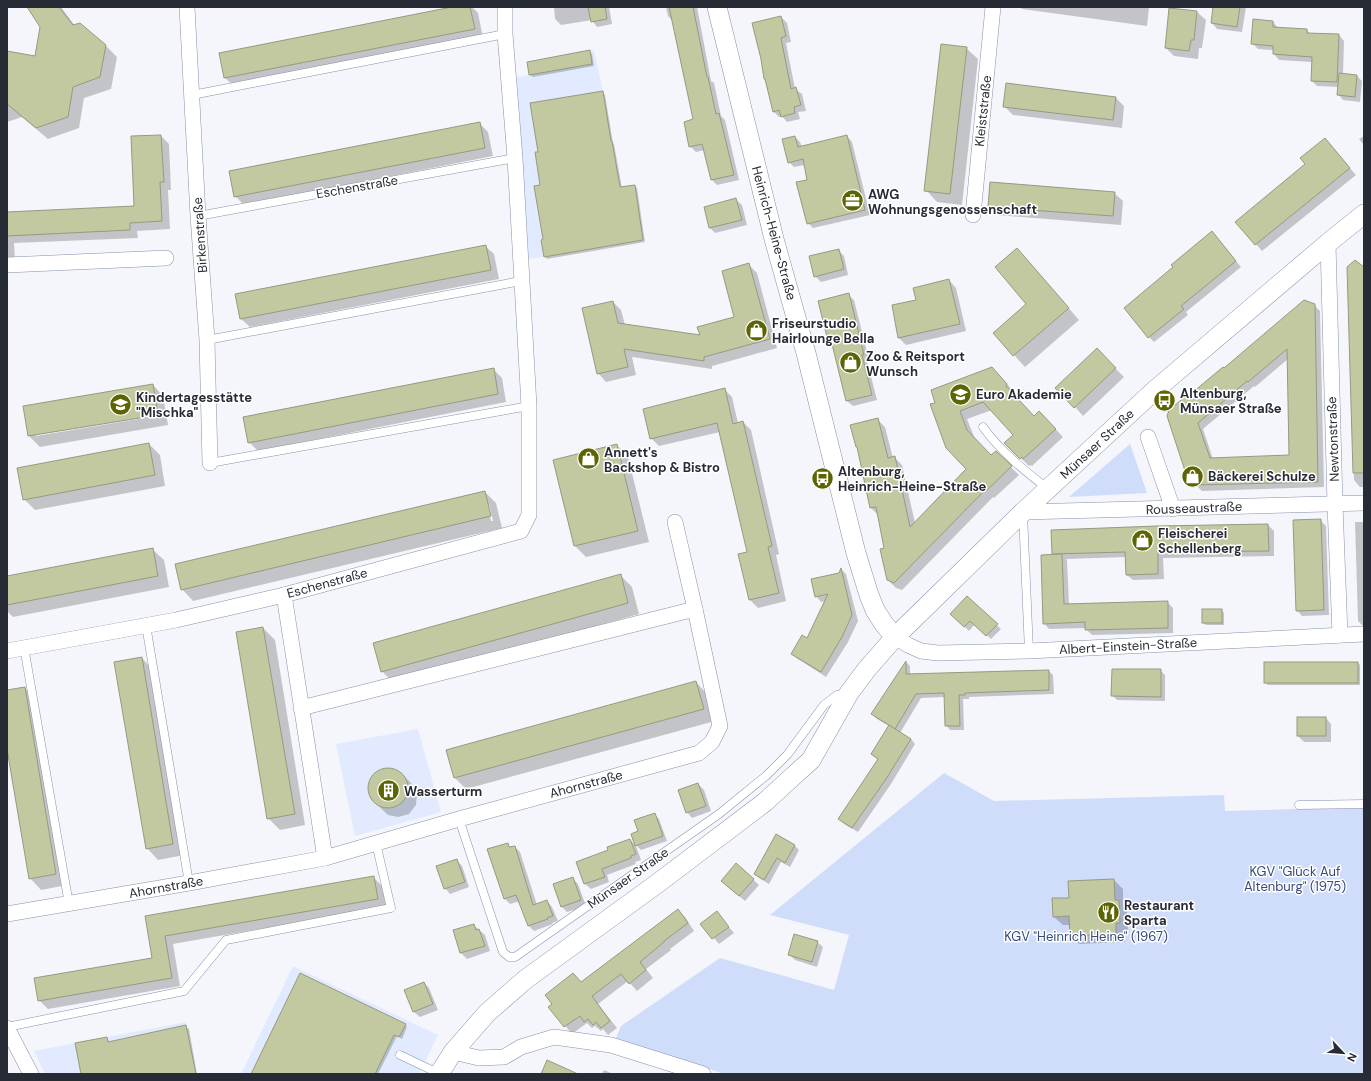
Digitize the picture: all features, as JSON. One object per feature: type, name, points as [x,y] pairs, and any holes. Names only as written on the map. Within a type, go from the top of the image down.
[{"type":"street","name":"Birkenstraße","points":[[187,7],[198,216],[207,340],[210,463]]},
{"type":"street","name":"Eschenstraße","points":[[7,651],[176,620],[284,595],[521,531],[529,515],[529,406],[515,158],[504,7]]},
{"type":"street","name":"Heinrich-Heine-Straße","points":[[717,7],[774,239],[806,353],[858,559],[875,610],[884,624],[896,637]]},
{"type":"street","name":"Kleiststraße","points":[[973,214],[993,7]]},
{"type":"street","name":"Münsaer Straße","points":[[439,1074],[453,1052],[487,1013],[526,979],[765,802],[811,760],[859,678],[896,637],[1023,512],[1155,390],[1364,214]]},
{"type":"street","name":"Newtonstraße","points":[[1328,243],[1340,635]]},
{"type":"street","points":[[7,265],[166,258]]},
{"type":"street","points":[[1148,437],[1173,509]]},
{"type":"street","name":"Rousseaustraße","points":[[1023,512],[1364,503]]},
{"type":"street","name":"Ahornstraße","points":[[7,914],[325,858],[459,819],[699,753],[712,742],[720,726],[675,522]]},
{"type":"street","points":[[284,595],[325,858]]},
{"type":"street","points":[[301,708],[695,609]]},
{"type":"street","name":"Albert-Einstein-Straße","points":[[896,637],[921,651],[938,653],[1029,651],[1364,634]]},
{"type":"street","points":[[7,1028],[31,1074]]},
{"type":"street","points":[[453,1052],[480,1058],[504,1057],[521,1047],[554,1037],[611,1045],[703,1074]]},
{"type":"lane","points":[[192,95],[505,34]]},
{"type":"lane","name":"Eschenstraße","points":[[198,216],[515,158]]},
{"type":"lane","points":[[207,340],[521,281]]},
{"type":"lane","points":[[210,463],[529,406]]},
{"type":"lane","points":[[983,427],[990,436],[1020,465],[1048,489]]},
{"type":"lane","points":[[1023,512],[1029,651]]},
{"type":"lane","points":[[146,625],[189,883]]},
{"type":"lane","points":[[24,647],[69,904]]},
{"type":"lane","name":"Münsaer Straße","points":[[459,819],[503,952],[509,957],[515,957],[719,814],[767,775],[787,755],[824,705],[837,695],[849,693]]},
{"type":"lane","points":[[1299,805],[1364,804]]},
{"type":"lane","points":[[7,1028],[184,991],[226,940],[391,908],[376,843]]},
{"type":"lane","points":[[400,1055],[439,1074]]},
{"type":"shaded area","points":[[594,50],[620,187],[635,185],[643,240],[529,259],[517,77],[544,73],[541,60]]},
{"type":"shaded area","points":[[418,729],[441,812],[355,836],[336,744]]},
{"type":"shaded area","points":[[293,966],[438,1035],[419,1074],[241,1074]]},
{"type":"shaded area","points":[[186,1022],[196,1074],[45,1074],[34,1051]]},
{"type":"green space","points":[[1130,444],[1147,493],[1069,497]]},
{"type":"green space","name":"KGV \"Heinrich Heine\" (1967)","points":[[944,773],[994,801],[1224,795],[1225,811],[1364,807],[1364,1074],[724,1074],[616,1038],[621,1026],[720,958],[834,990],[849,935],[770,915]]},
{"type":"building","points":[[27,7],[59,7],[73,25],[80,23],[106,45],[100,77],[73,87],[68,117],[36,128],[7,104],[7,51],[35,56],[40,27]]},
{"type":"building","points":[[452,7],[470,7],[475,29],[224,78],[219,53]]},
{"type":"building","points":[[588,7],[605,7],[607,19],[591,22]]},
{"type":"building","points":[[669,7],[693,7],[716,114],[719,113],[734,175],[711,180],[702,144],[689,147],[684,122],[693,119]]},
{"type":"building","points":[[1213,7],[1240,7],[1237,27],[1211,23]]},
{"type":"building","points":[[1169,8],[1197,11],[1194,40],[1191,40],[1189,51],[1165,48]]},
{"type":"building","points":[[781,16],[786,36],[781,38],[791,89],[796,87],[801,105],[794,107],[795,113],[781,117],[779,110],[773,112],[752,23]]},
{"type":"building","points":[[1253,19],[1273,21],[1273,27],[1307,29],[1307,33],[1339,34],[1337,82],[1311,81],[1312,57],[1273,54],[1273,46],[1251,44]]},
{"type":"building","points":[[941,44],[967,47],[950,194],[924,191]]},
{"type":"building","points":[[590,50],[592,64],[529,75],[527,62]]},
{"type":"building","points":[[1339,73],[1357,75],[1355,97],[1337,95]]},
{"type":"building","points":[[1006,83],[1116,97],[1113,120],[1003,107]]},
{"type":"building","points":[[603,91],[620,187],[635,185],[643,240],[544,257],[541,240],[543,239],[534,186],[540,185],[535,152],[538,152],[530,103]]},
{"type":"building","points":[[480,122],[485,148],[234,197],[229,171]]},
{"type":"building","points":[[161,135],[164,182],[160,182],[162,221],[130,223],[130,230],[7,236],[7,212],[134,206],[131,136]]},
{"type":"building","points":[[847,135],[865,210],[807,224],[796,182],[807,180],[803,159],[788,163],[782,139],[795,136],[798,147]]},
{"type":"building","points":[[1325,138],[1350,168],[1255,245],[1235,222],[1305,164],[1300,158]]},
{"type":"building","points":[[990,182],[1115,192],[1113,216],[988,207]]},
{"type":"building","points":[[736,198],[742,220],[709,228],[704,207]]},
{"type":"building","points":[[1212,231],[1236,261],[1181,306],[1184,309],[1148,338],[1124,308],[1173,267],[1171,265]]},
{"type":"building","points":[[486,245],[491,270],[240,319],[235,294]]},
{"type":"building","points":[[1017,248],[1069,308],[1013,356],[993,333],[1026,304],[995,267]]},
{"type":"building","points":[[839,249],[844,269],[814,277],[809,256]]},
{"type":"building","points":[[1355,260],[1364,267],[1364,473],[1353,473],[1347,267]]},
{"type":"building","points":[[749,263],[770,339],[704,357],[704,361],[624,349],[628,367],[597,374],[582,308],[613,301],[618,323],[700,335],[697,327],[734,317],[722,271]]},
{"type":"building","points":[[949,279],[960,324],[898,338],[892,305],[916,300],[913,288]]},
{"type":"building","points":[[849,293],[872,395],[846,401],[831,340],[828,341],[818,301]]},
{"type":"building","points":[[1304,300],[1315,304],[1318,482],[1195,485],[1188,480],[1167,416],[1169,410],[1223,367],[1224,368]],"holes":[[[1287,349],[1289,455],[1210,458],[1198,423]]]},
{"type":"building","points":[[1097,348],[1116,368],[1074,408],[1055,388]]},
{"type":"building","points":[[992,367],[1007,384],[1006,386],[1034,416],[1039,411],[1056,429],[1023,459],[1022,457],[1020,459],[1004,443],[1013,435],[983,402],[960,411],[967,430],[991,455],[996,451],[1012,466],[986,491],[985,490],[894,583],[887,580],[880,549],[884,548],[876,507],[870,508],[857,447],[850,425],[878,418],[888,458],[895,456],[910,527],[966,469],[946,448],[930,404],[935,403],[931,390]]},
{"type":"building","points":[[494,368],[498,394],[248,443],[243,417]]},
{"type":"building","points":[[153,384],[158,415],[28,436],[23,406]]},
{"type":"building","points":[[725,388],[733,424],[743,421],[772,546],[768,547],[779,593],[749,600],[738,554],[747,552],[717,423],[650,439],[643,409]]},
{"type":"building","points":[[149,443],[155,475],[23,500],[17,468]]},
{"type":"building","points":[[617,444],[638,531],[574,546],[553,460]]},
{"type":"building","points":[[485,491],[491,516],[181,590],[175,564]]},
{"type":"building","points":[[1321,519],[1324,610],[1296,611],[1293,520]]},
{"type":"building","points":[[1268,524],[1269,551],[1158,552],[1158,574],[1126,575],[1125,552],[1052,554],[1051,530]]},
{"type":"building","points":[[153,548],[158,576],[7,605],[7,576]]},
{"type":"building","points":[[1062,554],[1064,604],[1168,601],[1168,628],[1085,630],[1085,622],[1043,624],[1041,555]]},
{"type":"building","points":[[841,568],[852,615],[842,637],[821,672],[791,654],[802,635],[807,638],[828,594],[815,597],[811,579],[839,573]]},
{"type":"building","points":[[621,574],[628,603],[381,672],[373,643]]},
{"type":"building","points":[[967,596],[998,624],[986,636],[970,621],[964,627],[950,614]]},
{"type":"building","points":[[1202,609],[1222,609],[1222,623],[1202,623]]},
{"type":"building","points":[[263,627],[295,814],[267,819],[236,632]]},
{"type":"building","points":[[142,657],[173,844],[146,849],[114,662]]},
{"type":"building","points":[[906,661],[906,674],[1049,670],[1049,690],[965,693],[965,695],[959,695],[960,726],[945,726],[944,693],[916,694],[895,729],[871,714]]},
{"type":"building","points":[[1264,662],[1358,662],[1358,683],[1264,683]]},
{"type":"building","points":[[1112,669],[1161,669],[1161,697],[1111,696]]},
{"type":"building","points":[[696,681],[704,709],[454,778],[446,750]]},
{"type":"building","points":[[25,687],[56,874],[29,879],[7,749],[7,690]]},
{"type":"building","points":[[1297,717],[1326,717],[1326,736],[1297,736]]},
{"type":"building","points":[[889,725],[911,739],[886,779],[852,828],[838,819],[878,759],[871,754]]},
{"type":"building","name":"Wasserturm","points":[[392,768],[399,771],[405,777],[408,788],[407,796],[399,805],[392,808],[384,808],[377,805],[369,796],[368,784],[371,777],[380,769]]},
{"type":"building","points":[[698,783],[706,806],[686,813],[678,790]]},
{"type":"building","points":[[655,813],[663,836],[635,846],[631,834],[638,831],[634,820]]},
{"type":"building","points":[[776,834],[795,845],[785,863],[777,858],[764,880],[754,874]]},
{"type":"building","points":[[630,839],[636,854],[631,856],[631,858],[602,869],[605,877],[584,884],[576,862],[608,850],[607,847]]},
{"type":"building","points":[[508,843],[509,847],[515,846],[533,905],[547,900],[553,916],[547,918],[548,919],[528,926],[516,895],[504,899],[487,849]]},
{"type":"building","points":[[457,859],[465,882],[444,889],[436,866]]},
{"type":"building","points":[[736,863],[754,879],[739,896],[721,881]]},
{"type":"building","points":[[374,876],[378,899],[165,936],[172,978],[38,1001],[34,978],[152,958],[145,916]]},
{"type":"building","points":[[573,877],[581,900],[561,907],[553,884]]},
{"type":"building","points":[[1114,879],[1115,900],[1119,900],[1120,923],[1116,923],[1116,934],[1070,936],[1069,916],[1053,917],[1052,898],[1069,898],[1068,881]]},
{"type":"building","points":[[678,909],[688,923],[640,962],[646,970],[629,984],[621,974],[592,996],[610,1021],[601,1028],[596,1022],[593,1025],[588,1019],[584,1022],[580,1016],[564,1027],[548,1007],[552,1004],[545,995],[573,973],[581,982]]},
{"type":"building","points":[[717,911],[729,927],[712,939],[700,924]]},
{"type":"building","points":[[474,924],[476,930],[479,929],[485,946],[460,953],[453,930]]},
{"type":"building","points":[[794,934],[818,941],[812,962],[788,955]]},
{"type":"building","points":[[300,973],[406,1024],[399,1037],[394,1035],[375,1074],[251,1074]]},
{"type":"building","points":[[424,982],[433,1004],[413,1012],[404,990]]},
{"type":"building","points":[[186,1025],[196,1074],[81,1074],[75,1043],[107,1037],[108,1042]]},
{"type":"building","points":[[547,1060],[578,1074],[541,1074]]},
{"type":"place","name":"AWG Wohnungsgenossenschaft","points":[[852,201]]},
{"type":"place","name":"Friseurstudio Hairlounge Bella","points":[[756,330]]},
{"type":"place","name":"Zoo & Reitsport Wunsch","points":[[851,363]]},
{"type":"place","name":"Euro Akademie","points":[[961,394]]},
{"type":"place","name":"Altenburg, Münsaer Straße","points":[[1165,400]]},
{"type":"place","name":"Kindertagesstätte \"Mischka\"","points":[[121,404]]},
{"type":"place","name":"Annett's Backshop & Bistro","points":[[588,459]]},
{"type":"place","name":"Bäckerei Schulze","points":[[1192,476]]},
{"type":"place","name":"Altenburg, Heinrich-Heine-Straße","points":[[822,478]]},
{"type":"place","name":"Fleischerei Schellenberg","points":[[1142,540]]},
{"type":"place","name":"Wasserturm","points":[[388,791]]},
{"type":"place","name":"Restaurant Sparta","points":[[1108,912]]},
{"type":"park label","name":"KGV \"Glück Auf Altenburg\" (1975)","points":[[1295,878]]}]
